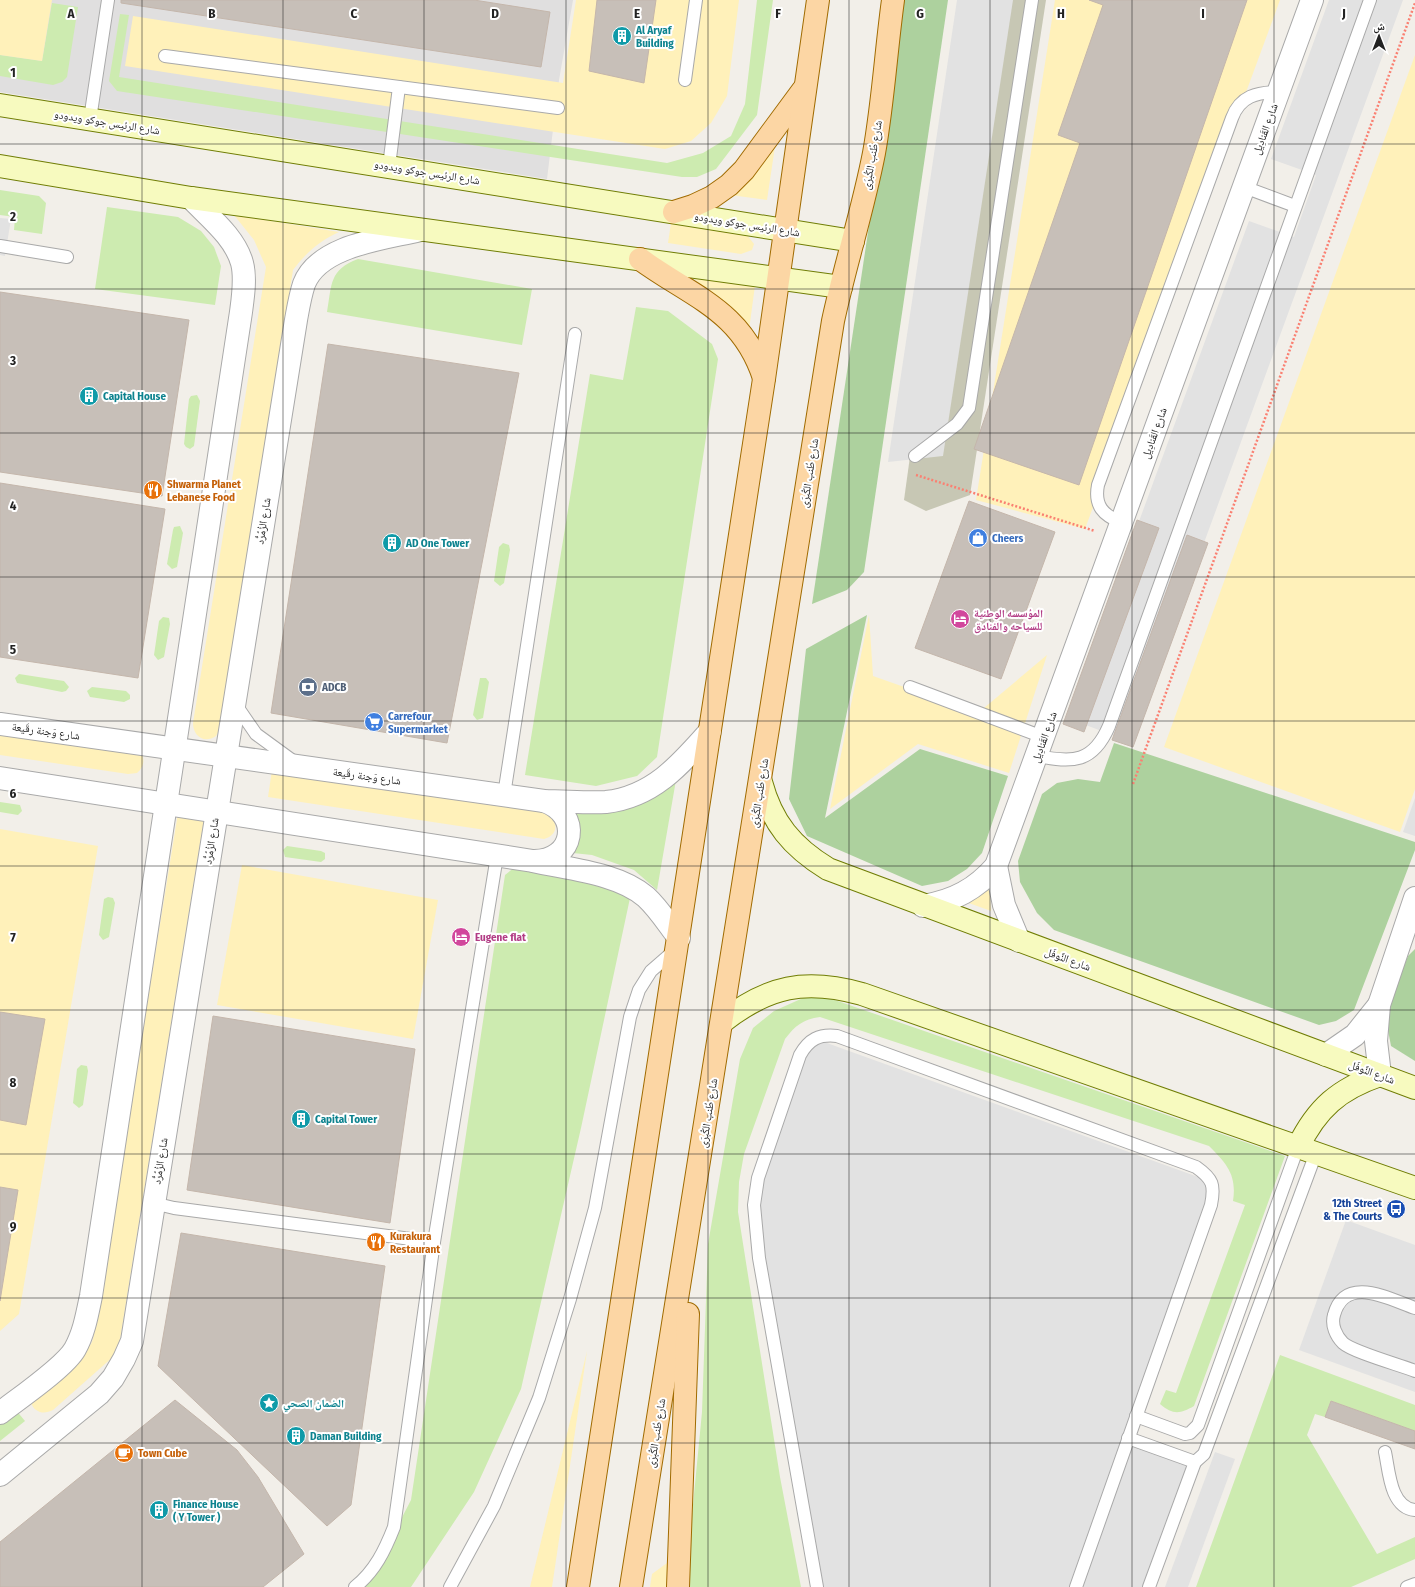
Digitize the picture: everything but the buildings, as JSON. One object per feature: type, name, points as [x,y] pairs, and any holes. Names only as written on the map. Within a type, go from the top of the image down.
[{"type":"main road","points":[[578,1587],[764,379],[818,0]]},
{"type":"main road","name":"شارع طُنب الكُبرَى","points":[[631,1587],[761,782],[833,321],[874,152],[893,0]]},
{"type":"main road","points":[[674,212],[694,206],[712,197],[729,185],[744,170],[805,87]]},
{"type":"main road","points":[[640,259],[660,273],[698,295],[732,321],[752,348],[764,379]]},
{"type":"main road","points":[[678,1587],[691,1218]]},
{"type":"street","name":"شارع القَنادِيل","points":[[923,906],[957,898],[985,879],[996,866],[1312,0]]},
{"type":"street","name":"شارع الرئيس جوكو ويدودو","points":[[0,105],[853,241]]},
{"type":"street","points":[[0,166],[192,198],[841,287]]},
{"type":"street","points":[[0,1413],[61,1364],[74,1351],[83,1334],[91,1296],[165,802],[241,312],[244,279],[242,264],[236,249],[228,236],[192,198]]},
{"type":"street","name":"شارع الزُمُرُّد","points":[[0,1475],[99,1394],[113,1378],[132,1341],[216,811],[296,320],[304,284],[315,268],[328,256],[346,249],[420,230]]},
{"type":"street","name":"شارع وَجنة رقَيعة","points":[[0,724],[225,757],[504,795],[544,800],[605,802],[624,799],[644,791],[664,778],[680,765],[710,731]]},
{"type":"street","points":[[0,778],[165,802],[533,861],[595,874],[617,880],[632,887],[658,909],[678,943]]},
{"type":"street","name":"شارع النَّوفَل","points":[[761,782],[766,800],[781,828],[797,847],[812,859],[845,877],[1415,1088]]},
{"type":"street","points":[[533,861],[543,861],[560,853],[566,846],[569,836],[569,827],[566,817],[553,804],[544,800]]},
{"type":"street","points":[[996,866],[1004,904],[1019,941]]},
{"type":"street","points":[[1307,1150],[1306,1130],[1317,1114],[1330,1101],[1345,1090],[1380,1075],[1376,1041],[1378,1005],[1415,901]]},
{"type":"street","points":[[722,1022],[742,1007],[764,995],[794,987],[838,987],[1415,1188]]},
{"type":"street","points":[[1326,1055],[1354,1035],[1378,1005]]},
{"type":"lane","points":[[90,119],[108,0]]},
{"type":"lane","points":[[685,80],[696,0]]},
{"type":"lane","points":[[915,456],[957,424],[969,408],[1032,0]]},
{"type":"lane","points":[[910,687],[1040,746],[1062,761],[1077,759],[1092,751],[1103,739],[1370,0]]},
{"type":"lane","points":[[165,56],[558,108]]},
{"type":"lane","points":[[389,166],[399,87]]},
{"type":"lane","points":[[1119,530],[1100,507],[1097,500],[1098,485],[1232,118],[1239,105],[1253,94],[1279,92]]},
{"type":"lane","points":[[1244,187],[1295,206]]},
{"type":"lane","points":[[0,246],[67,257]]},
{"type":"lane","points":[[504,795],[575,334]]},
{"type":"lane","points":[[234,701],[243,718],[256,734],[302,767]]},
{"type":"lane","points":[[355,1587],[373,1568],[386,1548],[394,1526],[434,1242],[497,856]]},
{"type":"lane","points":[[450,1587],[494,1506],[539,1398],[570,1299],[595,1208],[630,1017],[639,990],[651,971],[678,943]]},
{"type":"lane","points":[[817,1587],[759,1258],[754,1205],[758,1178],[800,1055],[805,1045],[813,1038],[825,1035],[837,1036],[1196,1166],[1205,1173],[1212,1182],[1213,1194],[1211,1205],[1076,1587]]},
{"type":"lane","points":[[1136,1416],[1179,1433],[1185,1434],[1195,1429],[1243,1300],[1307,1150]]},
{"type":"lane","points":[[1149,1587],[1195,1462],[1202,1458],[1206,1451],[1260,1306],[1307,1150]]},
{"type":"lane","points":[[153,1203],[174,1208],[434,1242]]},
{"type":"lane","points":[[1415,1308],[1367,1291],[1358,1292],[1341,1300],[1336,1308],[1333,1318],[1334,1327],[1344,1344],[1415,1371]]},
{"type":"lane","points":[[1243,1300],[1260,1306]]},
{"type":"lane","points":[[1128,1438],[1195,1462]]},
{"type":"lane","points":[[1385,1452],[1396,1496],[1404,1506],[1415,1510]]},
{"type":"lane","points":[[1407,1587],[1415,1584]]},
{"type":"path","points":[[1133,784],[1415,3]]},
{"type":"path","points":[[912,474],[1119,530]]},
{"type":"shaded area","points":[[0,0],[573,0],[559,80],[547,179],[0,92]]},
{"type":"shaded area","points":[[957,0],[1013,0],[943,456],[888,462]]},
{"type":"shaded area","points":[[973,0],[1046,0],[970,495],[926,511],[904,500]]},
{"type":"shaded area","points":[[1329,0],[1403,0],[1131,742],[1067,718],[1249,221],[1294,237],[1316,175],[1271,159]]},
{"type":"shaded area","points":[[0,218],[11,219],[5,256],[0,255]]},
{"type":"shaded area","points":[[1415,798],[1415,836],[1403,832]]},
{"type":"shaded area","points":[[813,1038],[1212,1182],[1211,1205],[1127,1432],[1198,1458],[1150,1587],[821,1587],[754,1205],[800,1055]]},
{"type":"shaded area","points":[[1346,1220],[1415,1245],[1415,1392],[1299,1350]]},
{"type":"shaded area","points":[[1215,1452],[1235,1459],[1188,1587],[1165,1587]]},
{"type":"green space","points":[[757,0],[773,0],[757,115],[716,169],[697,177],[682,177],[117,91],[109,81],[120,14],[129,15],[119,77],[667,163],[703,153],[731,136],[745,104]]},
{"type":"green space","points":[[903,0],[948,0],[864,572],[847,590],[812,604]]},
{"type":"green space","points":[[52,3],[78,7],[67,77],[62,82],[53,85],[0,76],[0,55],[42,61]]},
{"type":"green space","points":[[0,190],[39,196],[46,203],[42,234],[14,230],[15,217],[0,215]]},
{"type":"green space","points":[[107,207],[178,217],[201,231],[214,247],[221,266],[215,305],[95,289]]},
{"type":"green space","points":[[358,259],[532,289],[522,345],[327,312],[331,286],[337,273],[349,263]]},
{"type":"green space","points":[[636,307],[668,311],[712,344],[718,359],[657,757],[637,776],[596,786],[525,775],[590,374],[623,380]]},
{"type":"green space","points":[[197,395],[200,401],[194,446],[190,449],[184,444],[189,399],[191,396]]},
{"type":"green space","points":[[180,526],[183,533],[177,567],[172,569],[167,564],[173,530],[174,527]]},
{"type":"green space","points":[[503,543],[509,545],[510,550],[504,583],[500,586],[494,581],[499,547]]},
{"type":"green space","points":[[867,615],[825,818],[920,749],[1008,776],[982,853],[967,869],[948,881],[922,886],[807,836],[789,799],[806,649]]},
{"type":"green space","points":[[163,617],[169,618],[170,624],[164,657],[158,660],[154,655],[159,621]]},
{"type":"green space","points":[[19,674],[64,681],[69,687],[66,691],[62,692],[17,683],[15,678]]},
{"type":"green space","points":[[480,678],[486,678],[489,682],[483,718],[477,720],[473,715]]},
{"type":"green space","points":[[92,687],[126,691],[130,695],[130,699],[124,702],[90,697],[87,691]]},
{"type":"green space","points":[[1114,743],[1415,842],[1415,850],[1354,1010],[1336,1021],[1319,1025],[1054,930],[1037,913],[1020,882],[1018,861],[1042,794],[1057,783],[1078,779],[1100,782]]},
{"type":"green space","points":[[676,780],[657,890],[634,870],[592,855],[563,852],[578,822],[573,808]]},
{"type":"green space","points":[[0,802],[20,805],[22,811],[18,815],[0,812]]},
{"type":"green space","points":[[287,846],[321,851],[325,853],[325,859],[321,862],[285,857],[283,850]]},
{"type":"green space","points":[[515,867],[611,888],[630,898],[581,1128],[521,1389],[474,1492],[411,1587],[364,1587],[367,1585],[411,1500],[505,875]]},
{"type":"green space","points":[[108,897],[113,898],[115,903],[109,937],[103,940],[99,935],[104,899]]},
{"type":"green space","points":[[1415,949],[1415,1061],[1391,1046],[1386,1020],[1396,986],[1408,956]]},
{"type":"green space","points":[[803,998],[829,998],[1285,1156],[1194,1406],[1185,1411],[1173,1412],[1160,1404],[1166,1390],[1176,1393],[1245,1205],[1233,1201],[1234,1192],[1232,1177],[1226,1164],[1215,1152],[1209,1146],[820,1017],[804,1021],[792,1030],[785,1039],[744,1154],[739,1182],[738,1212],[780,1477],[801,1587],[685,1587],[702,1412],[708,1244],[740,1059],[753,1028],[774,1011]]},
{"type":"green space","points":[[81,1065],[87,1066],[88,1071],[83,1105],[79,1108],[73,1103],[77,1069]]},
{"type":"green space","points":[[1280,1355],[1415,1405],[1415,1431],[1331,1401],[1325,1417],[1315,1414],[1307,1435],[1377,1554],[1415,1537],[1415,1559],[1351,1587],[1196,1587]]},
{"type":"green space","points":[[15,1409],[25,1421],[0,1441],[0,1420]]},
{"type":"sand","points":[[0,0],[52,0],[42,61],[0,55]]},
{"type":"sand","points":[[576,0],[739,0],[727,96],[711,123],[691,141],[665,149],[125,66],[133,16],[563,83]]},
{"type":"sand","points":[[1055,0],[1280,0],[1085,529],[976,500]]},
{"type":"sand","points":[[1415,55],[1415,789],[1400,832],[1164,747]]},
{"type":"sand","points":[[777,133],[767,200],[723,194]]},
{"type":"sand","points":[[234,215],[339,232],[325,239],[313,248],[293,270],[220,729],[216,736],[203,739],[195,732],[193,723],[266,267],[254,240]]},
{"type":"sand","points":[[671,223],[747,235],[754,244],[752,250],[741,254],[668,243]]},
{"type":"sand","points":[[683,268],[756,278],[749,330]]},
{"type":"sand","points":[[869,615],[873,676],[978,713],[1047,655],[1009,773],[918,744],[830,809]]},
{"type":"sand","points":[[0,731],[141,752],[143,763],[137,773],[128,774],[0,755]]},
{"type":"sand","points":[[272,770],[545,812],[553,819],[555,823],[555,830],[553,834],[544,839],[268,797]]},
{"type":"sand","points":[[178,813],[204,819],[119,1346],[114,1356],[53,1410],[42,1412],[33,1407],[31,1401],[35,1388],[54,1371],[91,1344],[93,1339]]},
{"type":"sand","points":[[0,829],[98,846],[19,1314],[0,1331]]},
{"type":"sand","points":[[242,865],[438,900],[413,1039],[217,1005]]},
{"type":"sand","points":[[989,882],[991,911],[966,902]]},
{"type":"sand","points":[[587,1351],[552,1587],[530,1587]]},
{"type":"sand","points":[[678,1555],[678,1587],[650,1587],[652,1574]]},
{"type":"place","name":"Al Aryaf Building","points":[[622,36]]},
{"type":"place","name":"Capital House","points":[[89,396]]},
{"type":"place","name":"Shwarma Planet Lebanese Food","points":[[153,490]]},
{"type":"place","name":"Cheers","points":[[978,538]]},
{"type":"place","name":"AD One Tower","points":[[392,543]]},
{"type":"place","name":"المؤسسه الوطنية للسياحه والفنادق","points":[[960,619]]},
{"type":"place","name":"ADCB","points":[[308,687]]},
{"type":"place","name":"Carrefour Supermarket","points":[[374,722]]},
{"type":"place","name":"Eugene flat","points":[[461,937]]},
{"type":"place","name":"Capital Tower","points":[[301,1119]]},
{"type":"place","name":"12th Street & The Courts","points":[[1396,1209]]},
{"type":"place","name":"Kurakura Restaurant","points":[[376,1242]]},
{"type":"place","name":"الضمان الصحي","points":[[269,1403]]},
{"type":"place","name":"Daman Building","points":[[296,1436]]},
{"type":"place","name":"Town Cube","points":[[124,1453]]},
{"type":"place","name":"Finance House ( Y Tower )","points":[[159,1510]]}]
